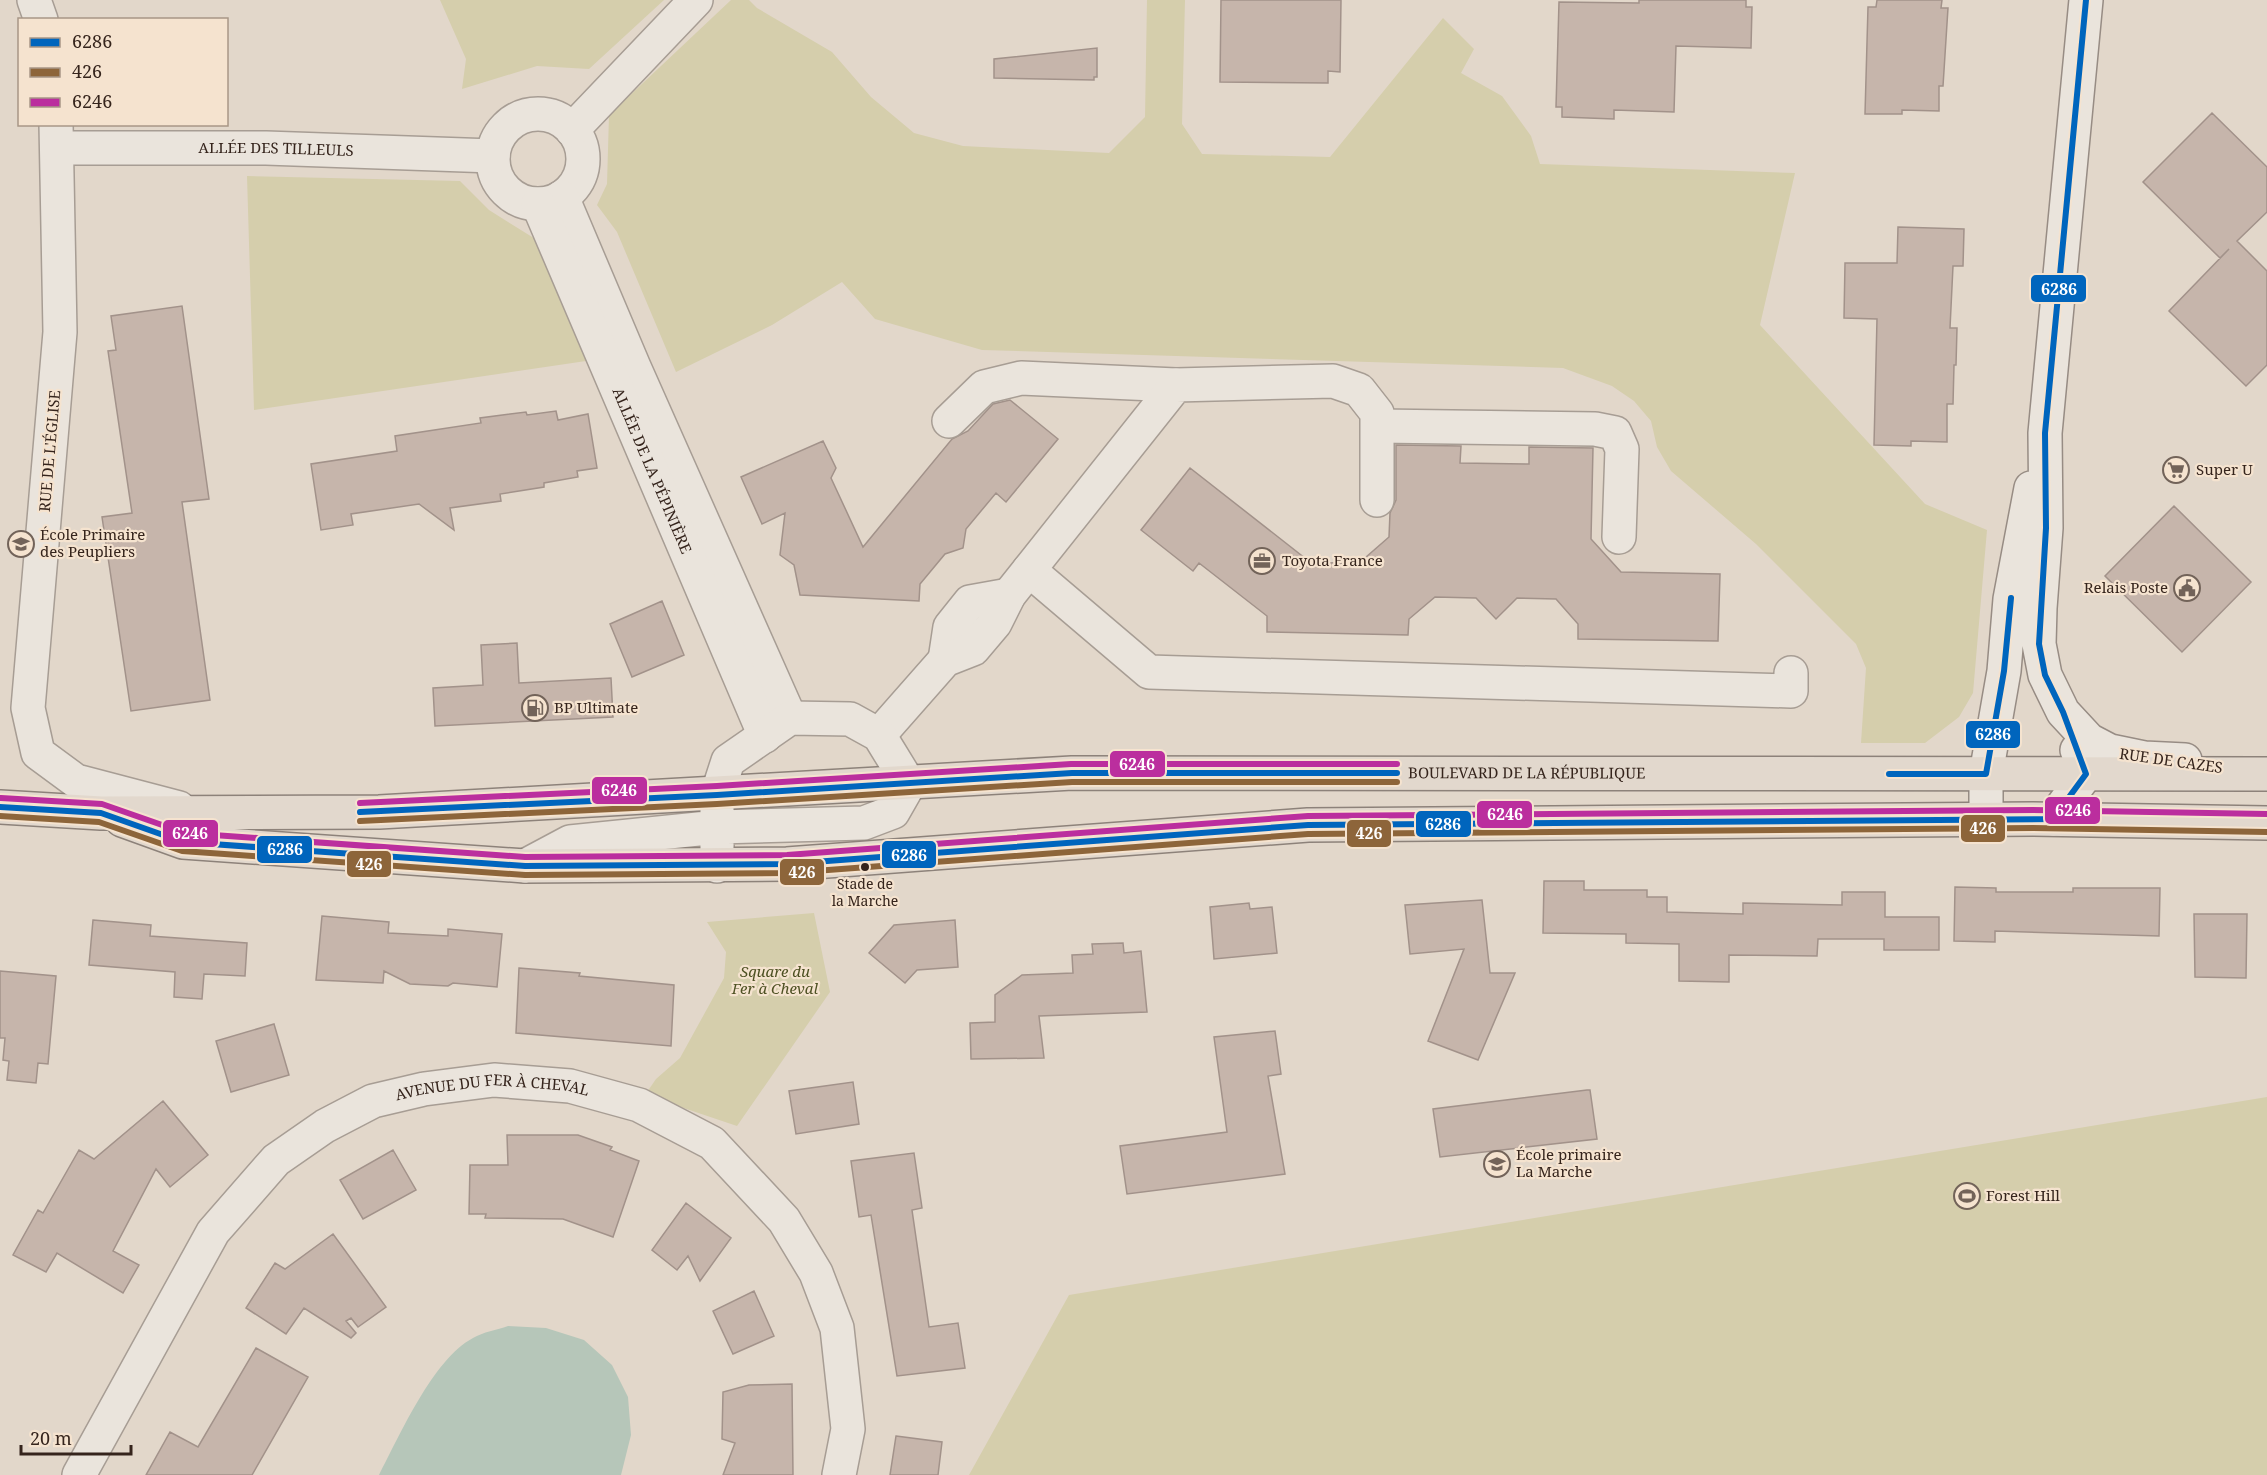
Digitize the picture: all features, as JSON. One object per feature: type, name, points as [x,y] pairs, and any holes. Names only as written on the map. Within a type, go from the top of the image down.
[{"type":"main road","name":"BOULEVARD DE LA RÉPUBLIQUE","points":[[0,807],[100,813],[379,812],[1106,773],[2260,774]]},
{"type":"main road","name":"BOULEVARD DE LA RÉPUBLIQUE","points":[[100,813],[183,842],[525,866],[788,864],[1308,825],[2053,819],[2267,823]]},
{"type":"street","points":[[34,0],[40,18]]},
{"type":"street","points":[[572,130],[696,0]]},
{"type":"street","name":"RUE DE CAZES","points":[[2086,0],[2044,434],[2046,528],[2039,644],[2045,675],[2063,712],[2089,740],[2110,751],[2145,758],[2186,760],[2260,774]]},
{"type":"street","points":[[531,114],[546,115],[561,120],[572,130],[580,143],[583,158],[581,173],[574,187],[550,201],[514,198],[497,180],[493,168],[493,156],[497,141],[505,128],[517,119],[531,114]]},
{"type":"street","name":"ALLÉE DES TILLEULS","points":[[57,136],[266,148],[493,156]]},
{"type":"street","name":"RUE DE L'ÉGLISE","points":[[57,136],[60,332],[28,708],[38,753],[76,781],[192,812]]},
{"type":"street","name":"ALLÉE DE LA PÉPINIÈRE","points":[[550,201],[778,727]]},
{"type":"street","points":[[949,421],[984,387],[1021,378],[1176,385],[1333,381],[1359,390],[1377,413],[1377,500]]},
{"type":"street","points":[[879,735],[945,660],[973,649],[995,622],[1019,582],[1176,385]]},
{"type":"street","points":[[1378,426],[1595,429],[1615,433],[1622,449],[1619,537]]},
{"type":"street","name":"RUE DE CAZES","points":[[1986,821],[1986,774],[2003,681],[2010,599],[2030,493],[2044,434]]},
{"type":"street","points":[[1019,582],[1149,672],[1791,691],[1791,673]]},
{"type":"street","points":[[2053,819],[2086,774],[2063,712]]},
{"type":"street","points":[[525,866],[570,842],[718,827],[864,823],[893,812],[909,784],[879,735],[850,718],[778,727],[728,761],[717,795],[718,827],[717,866]]},
{"type":"street","name":"AVENUE DU FER À CHEVAL","points":[[79,1475],[213,1232],[276,1160],[325,1126],[373,1101],[424,1089],[494,1080],[570,1086],[639,1105],[712,1143],[784,1220],[816,1273],[837,1328],[848,1429],[839,1475]]},
{"type":"green space","points":[[440,0],[664,0],[589,69],[537,66],[462,89],[466,59]]},
{"type":"green space","points":[[731,0],[749,0],[757,8],[832,52],[871,97],[914,133],[963,146],[1109,153],[1145,117],[1147,0],[1185,0],[1182,124],[1202,154],[1330,157],[1443,18],[1474,49],[1461,73],[1502,96],[1531,136],[1540,164],[1795,173],[1760,325],[1925,504],[1987,530],[1973,693],[1959,717],[1925,743],[1861,743],[1866,668],[1856,644],[1756,544],[1671,471],[1657,447],[1651,421],[1634,401],[1612,386],[1563,368],[982,350],[875,319],[842,282],[772,325],[676,372],[617,232],[597,205],[607,184],[609,115]]},
{"type":"green space","points":[[247,176],[460,181],[489,210],[537,240],[591,348],[586,361],[254,410]]},
{"type":"green space","name":"Square du Fer à Cheval","points":[[814,913],[830,992],[737,1126],[645,1095],[656,1079],[680,1058],[724,978],[726,952],[707,922]]},
{"type":"green space","name":"Forest Hill","points":[[2267,1097],[2267,1475],[969,1475],[1069,1295]]},
{"type":"shaded area","points":[[508,1326],[546,1328],[584,1340],[612,1365],[628,1397],[631,1435],[621,1475],[379,1475],[419,1399],[444,1363],[458,1348],[473,1338]]},
{"type":"building","points":[[1221,0],[1341,0],[1340,72],[1328,71],[1328,83],[1220,82]]},
{"type":"building","points":[[1639,0],[1746,0],[1746,7],[1752,7],[1751,48],[1676,46],[1674,112],[1614,110],[1614,119],[1562,117],[1562,107],[1556,107],[1559,2],[1639,3]]},
{"type":"building","points":[[1877,0],[1942,0],[1941,8],[1948,8],[1943,86],[1939,86],[1939,111],[1902,110],[1902,114],[1865,114],[1868,7],[1876,7]]},
{"type":"building","points":[[1097,48],[1097,77],[1094,77],[1094,80],[994,78],[994,59]]},
{"type":"building","points":[[2212,113],[2267,167],[2267,212],[2237,241],[2267,271],[2267,365],[2246,386],[2169,311],[2229,249],[2220,258],[2143,182]]},
{"type":"building","points":[[1898,227],[1964,229],[1963,266],[1953,266],[1950,328],[1957,328],[1956,365],[1954,365],[1953,404],[1947,404],[1947,442],[1911,441],[1911,446],[1874,445],[1877,319],[1844,318],[1845,263],[1897,263]]},
{"type":"building","points":[[182,306],[209,499],[182,502],[210,700],[131,711],[102,517],[132,513],[108,351],[116,350],[111,316]]},
{"type":"building","points":[[1010,400],[1058,439],[1006,502],[996,493],[966,529],[963,548],[945,554],[920,584],[919,601],[800,595],[794,565],[780,555],[785,513],[762,524],[741,477],[823,441],[836,468],[831,478],[863,547],[952,439],[968,431],[993,404]]},
{"type":"building","points":[[556,411],[558,420],[588,414],[597,468],[577,471],[578,477],[544,483],[544,487],[500,494],[501,501],[450,508],[454,530],[419,504],[351,514],[353,525],[321,530],[311,464],[397,451],[395,436],[481,423],[480,418]]},
{"type":"building","points":[[1396,445],[1461,446],[1460,463],[1529,464],[1529,447],[1593,448],[1591,539],[1621,572],[1720,574],[1718,641],[1578,639],[1578,624],[1556,599],[1517,598],[1496,619],[1476,598],[1435,597],[1409,619],[1408,635],[1267,632],[1267,616],[1199,563],[1193,571],[1141,530],[1190,468],[1310,562],[1358,564],[1389,537],[1390,513],[1396,500]]},
{"type":"building","points":[[2174,506],[2251,582],[2182,652],[2105,576]]},
{"type":"building","points":[[662,601],[684,655],[632,677],[610,624]]},
{"type":"building","points":[[517,643],[519,683],[611,678],[613,717],[435,726],[433,688],[483,685],[481,645]]},
{"type":"building","points":[[1544,881],[1584,881],[1584,890],[1647,890],[1647,897],[1667,897],[1667,912],[1743,914],[1743,903],[1842,905],[1842,892],[1885,892],[1885,917],[1939,917],[1939,950],[1884,950],[1884,939],[1818,939],[1817,956],[1729,955],[1729,982],[1679,981],[1679,944],[1626,943],[1626,934],[1543,933]]},
{"type":"building","points":[[1955,887],[1996,888],[1996,892],[2073,892],[2073,888],[2160,888],[2159,936],[1995,931],[1995,942],[1954,941]]},
{"type":"building","points":[[1482,900],[1490,973],[1515,973],[1478,1060],[1428,1041],[1464,949],[1410,954],[1405,905]]},
{"type":"building","points":[[1249,903],[1250,909],[1272,907],[1277,953],[1214,959],[1210,907]]},
{"type":"building","points":[[2194,914],[2247,914],[2246,978],[2195,977]]},
{"type":"building","points":[[322,916],[389,922],[388,933],[448,936],[448,929],[502,934],[497,987],[453,983],[448,986],[410,984],[384,971],[383,983],[316,980]]},
{"type":"building","points":[[93,920],[151,925],[150,936],[247,943],[245,976],[204,974],[202,999],[174,997],[175,972],[89,965]]},
{"type":"building","points":[[955,920],[958,967],[917,970],[905,983],[869,953],[894,925]]},
{"type":"building","points":[[1123,943],[1124,953],[1141,951],[1147,1012],[1039,1016],[1044,1058],[971,1059],[970,1023],[995,1022],[995,995],[1022,975],[1073,973],[1072,955],[1093,954],[1092,944]]},
{"type":"building","points":[[519,968],[674,985],[671,1046],[516,1033]]},
{"type":"building","points":[[0,971],[56,976],[48,1064],[38,1063],[36,1083],[7,1080],[9,1061],[3,1060],[5,1038],[0,1038]]},
{"type":"building","points":[[274,1024],[289,1075],[231,1092],[216,1041]]},
{"type":"building","points":[[1275,1031],[1281,1074],[1268,1076],[1285,1174],[1127,1194],[1120,1146],[1227,1132],[1214,1037]]},
{"type":"building","points":[[853,1082],[859,1124],[796,1134],[789,1091]]},
{"type":"building","points":[[1590,1090],[1597,1139],[1440,1157],[1433,1109]]},
{"type":"building","points":[[163,1101],[208,1155],[170,1187],[156,1169],[113,1251],[139,1265],[123,1293],[57,1253],[46,1272],[13,1255],[38,1210],[43,1213],[79,1150],[94,1159]]},
{"type":"building","points":[[507,1135],[578,1135],[612,1147],[610,1150],[639,1161],[613,1237],[563,1219],[485,1218],[486,1214],[469,1214],[470,1165],[508,1165]]},
{"type":"building","points":[[393,1150],[416,1190],[363,1219],[340,1180]]},
{"type":"building","points":[[914,1153],[922,1208],[912,1210],[929,1327],[958,1323],[965,1368],[897,1376],[871,1215],[859,1217],[851,1161]]},
{"type":"building","points":[[686,1203],[731,1238],[700,1281],[688,1256],[677,1270],[652,1250]]},
{"type":"building","points":[[333,1234],[386,1307],[358,1327],[351,1318],[346,1321],[356,1333],[351,1338],[304,1308],[286,1334],[246,1308],[275,1263],[285,1269]]},
{"type":"building","points":[[754,1291],[774,1336],[733,1354],[713,1311]]},
{"type":"building","points":[[256,1348],[308,1377],[252,1475],[146,1475],[170,1432],[198,1447]]},
{"type":"building","points":[[792,1384],[793,1475],[723,1475],[735,1443],[722,1439],[723,1392],[749,1385]]},
{"type":"building","points":[[896,1436],[942,1442],[938,1475],[890,1475]]},
{"type":"transit line","name":"6286","points":[[0,807],[101,813],[183,842],[525,866],[787,864],[1308,825],[2053,819],[2086,774],[2063,712],[2045,675],[2039,644],[2046,528],[2045,433],[2086,0]]},
{"type":"transit line","name":"6286","points":[[1889,774],[1986,774],[2004,671],[2011,598]]},
{"type":"transit line","name":"6246","points":[[360,803],[717,786],[1071,764],[1397,764]]},
{"type":"transit line","name":"6286","points":[[360,812],[717,795],[1072,773],[1397,773]]},
{"type":"transit line","name":"426","points":[[360,821],[717,804],[1072,782],[1397,782]]},
{"type":"transit line","name":"6246","points":[[1,798],[102,804],[185,833],[525,857],[787,855],[1308,816],[2033,810],[2267,814]]},
{"type":"transit line","name":"426","points":[[0,816],[99,822],[182,851],[525,875],[788,873],[1308,834],[2033,828],[2267,832]]},
{"type":"place","name":"Super U","points":[[2176,470]]},
{"type":"place","name":"École Primaire des Peupliers","points":[[21,544]]},
{"type":"place","name":"Toyota France","points":[[1262,561]]},
{"type":"place","name":"Relais Poste","points":[[2187,588]]},
{"type":"place","name":"BP Ultimate","points":[[535,708]]},
{"type":"place","name":"Stade de la Marche","points":[[865,867]]},
{"type":"place","name":"École primaire La Marche","points":[[1497,1164]]},
{"type":"place","name":"Forest Hill","points":[[1967,1196]]}]
